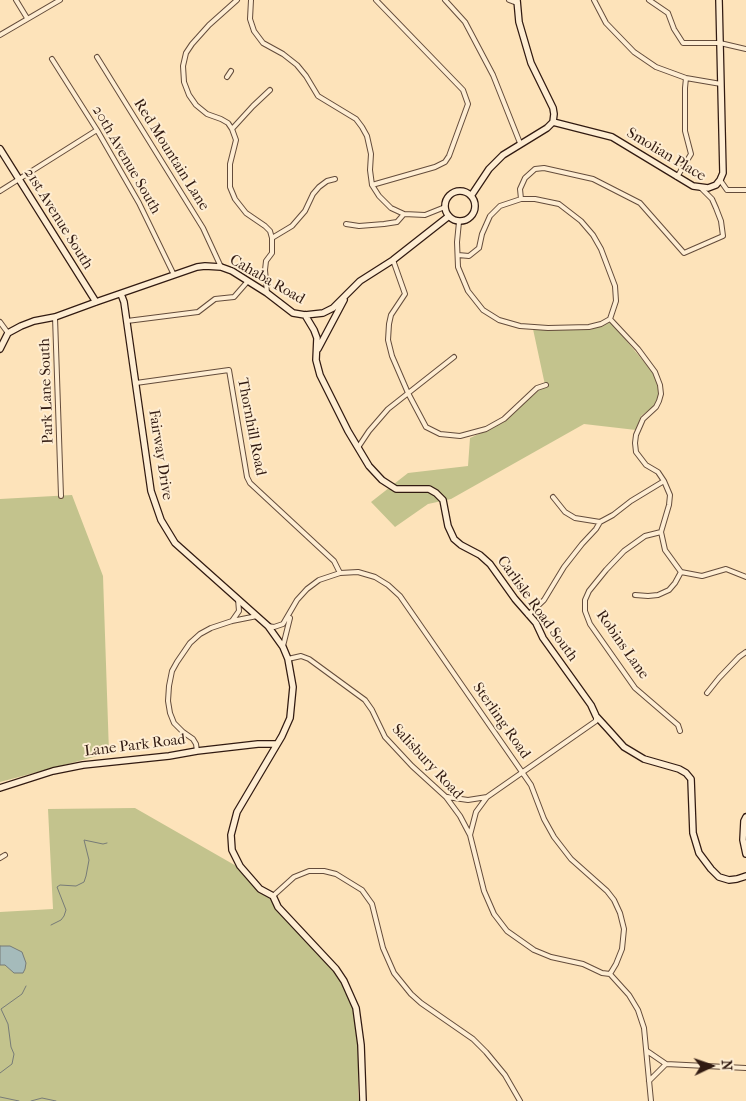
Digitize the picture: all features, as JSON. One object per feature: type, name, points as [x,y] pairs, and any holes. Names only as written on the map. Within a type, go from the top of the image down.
[{"type":"street","points":[[16,0],[27,18]]},
{"type":"street","points":[[0,35],[60,0]]},
{"type":"street","points":[[237,0],[200,34],[186,53],[182,66],[184,82],[189,95],[196,105],[207,114],[222,119],[232,129],[236,140],[230,164],[230,187],[235,199],[246,213],[266,226],[272,238],[272,253],[266,261],[265,270],[267,294]]},
{"type":"street","points":[[251,0],[250,19],[254,31],[263,43],[283,54],[297,65],[318,96],[356,119],[362,127],[367,136],[372,154],[370,170],[372,185],[378,196],[391,208],[404,214],[425,215],[445,207]]},
{"type":"street","points":[[372,185],[435,167],[445,162],[467,111],[468,104],[467,96],[463,90],[376,0]]},
{"type":"street","points":[[445,0],[466,22],[493,75],[520,143]]},
{"type":"street","points":[[471,196],[489,169],[503,156],[520,143],[547,128],[553,122],[554,114],[552,108],[531,63],[519,22],[517,2],[509,0]]},
{"type":"street","points":[[594,0],[606,23],[634,52],[656,66],[686,78],[721,84]]},
{"type":"street","points":[[649,0],[668,13],[674,29],[683,43],[720,43],[746,49]]},
{"type":"street","points":[[701,188],[716,185],[723,174],[719,0]]},
{"type":"street","name":"Red Mountain Lane","points":[[97,57],[203,228],[221,267]]},
{"type":"street","name":"20th Avenue South","points":[[52,59],[97,130],[139,203],[174,275]]},
{"type":"street","points":[[227,77],[232,71]]},
{"type":"street","points":[[677,177],[691,154],[685,132],[686,78]]},
{"type":"street","points":[[232,129],[252,106],[270,90]]},
{"type":"street","name":"Smolian Place","points":[[521,199],[520,189],[525,178],[535,169],[544,168],[593,179],[640,203],[684,253],[723,236],[721,221],[712,199],[701,188],[693,186],[677,177],[612,137],[553,122]]},
{"type":"street","points":[[0,191],[97,130]]},
{"type":"street","name":"21st Avenue South","points":[[0,149],[96,302]]},
{"type":"street","points":[[272,238],[292,226],[305,211],[313,194],[319,187],[327,181],[335,179]]},
{"type":"street","points":[[720,180],[727,190],[746,190]]},
{"type":"street","points":[[464,191],[471,196],[475,204],[474,214],[460,222],[449,216],[445,207],[448,197],[454,192],[464,191]]},
{"type":"street","points":[[458,256],[469,256],[479,248],[482,234],[490,216],[500,206],[521,199],[535,199],[559,204],[581,221],[593,235],[601,249],[615,286],[616,301],[610,319],[589,327],[548,328],[520,326],[499,320],[483,310],[468,291],[458,267],[457,242],[460,222]]},
{"type":"street","points":[[346,224],[359,226],[397,222],[404,214]]},
{"type":"street","name":"Cahaba Road","points":[[8,334],[28,323],[55,317],[197,267],[221,267],[232,271],[293,313],[305,316],[323,313],[333,308],[360,281],[394,260],[449,216]]},
{"type":"street","points":[[394,260],[405,294],[391,315],[388,340],[392,356],[426,428],[440,434],[460,436],[486,430],[504,419],[537,388],[546,385]]},
{"type":"street","points":[[127,322],[198,312],[215,300],[234,297],[248,281]]},
{"type":"street","points":[[317,350],[349,292]]},
{"type":"street","name":"Fairway Drive","points":[[121,294],[124,302],[151,491],[161,520],[175,543],[268,626],[283,647],[288,658]]},
{"type":"street","name":"Carlisle Road South","points":[[305,316],[317,338],[316,360],[320,374],[348,430],[370,466],[382,480],[396,489],[429,489],[443,500],[448,526],[454,539],[462,546],[480,555],[490,564],[515,599],[536,623],[543,638],[591,705],[596,716],[624,747],[644,759],[679,769],[691,779],[694,833],[699,853],[711,869],[719,877],[729,880],[746,876]]},
{"type":"street","name":"Park Lane South","points":[[55,317],[61,496]]},
{"type":"street","points":[[610,319],[638,349],[654,372],[660,385],[661,394],[659,401],[643,419],[636,435],[635,443],[636,452],[646,465],[658,472],[670,495],[661,532],[665,550],[681,572],[702,576],[726,569],[746,576]]},
{"type":"street","points":[[0,322],[8,334],[0,349]]},
{"type":"street","points":[[359,446],[382,416],[454,357]]},
{"type":"street","name":"Thornhill Road","points":[[136,383],[229,370],[247,477],[250,483],[334,561],[340,573]]},
{"type":"street","points":[[528,615],[544,600],[564,567],[600,522],[664,481]]},
{"type":"street","points":[[553,497],[565,512],[575,518],[600,522]]},
{"type":"street","name":"Robins Lane","points":[[661,532],[645,536],[624,551],[589,591],[585,600],[585,611],[590,624],[635,688],[678,725],[680,731]]},
{"type":"street","name":"Sterling Road","points":[[283,647],[297,600],[319,580],[340,573],[358,572],[375,577],[400,596],[531,785],[544,819],[554,837],[571,859],[607,891],[614,900],[624,929],[622,949],[610,974]]},
{"type":"street","points":[[635,594],[658,595],[669,590],[681,572]]},
{"type":"street","points":[[232,621],[238,611],[238,599]]},
{"type":"street","name":"Sterling Road","points":[[268,626],[274,627],[283,624],[292,612]]},
{"type":"street","points":[[197,751],[193,739],[174,723],[170,713],[168,701],[172,671],[190,643],[200,634],[210,628],[232,621],[257,616]]},
{"type":"street","points":[[708,693],[719,678],[746,652]]},
{"type":"street","name":"Salisbury Road","points":[[288,658],[301,656],[310,659],[365,700],[385,736],[412,766],[446,797],[460,816],[470,835],[484,891],[494,914],[507,930],[534,950],[551,957],[583,964],[602,973],[610,974],[629,995],[638,1010],[644,1028],[650,1101]]},
{"type":"street","points":[[288,658],[293,687],[290,718],[237,812],[230,835],[232,850],[240,866],[260,889],[273,896],[278,907],[336,969],[344,981],[356,1008],[361,1045],[363,1101]]},
{"type":"street","points":[[470,835],[476,812],[487,797],[596,721],[596,716]]},
{"type":"street","name":"Lane Park Road","points":[[0,788],[53,771],[82,765],[258,744],[276,744]]},
{"type":"street","points":[[446,797],[468,800],[487,797]]},
{"type":"street","points":[[746,817],[743,840],[746,854]]},
{"type":"street","points":[[0,858],[5,855]]},
{"type":"street","points":[[273,896],[294,877],[309,871],[324,871],[336,874],[362,890],[372,904],[383,948],[394,972],[411,994],[472,1039],[486,1052],[505,1075],[520,1101]]},
{"type":"street","points":[[647,1051],[666,1064],[746,1068]]},
{"type":"street","points":[[649,1081],[666,1064]]},
{"type":"green space","points":[[611,322],[654,374],[659,386],[659,397],[654,406],[641,416],[636,430],[584,424],[451,499],[428,504],[395,527],[371,502],[408,473],[468,466],[470,438],[505,420],[545,385],[533,329],[590,330]]},
{"type":"green space","points":[[72,495],[103,576],[109,753],[0,782],[0,499]]},
{"type":"green space","points":[[135,808],[238,867],[271,898],[334,971],[342,982],[353,1009],[359,1045],[359,1101],[0,1101],[0,912],[53,909],[48,809]]},
{"type":"shaded area","points":[[0,946],[10,946],[22,952],[26,963],[23,973],[14,973],[5,965],[0,965]]},
{"type":"waterway","points":[[51,925],[61,920],[66,910],[57,887],[60,885],[76,886],[84,882],[89,860],[84,840],[103,844],[107,843]]},
{"type":"waterway","points":[[0,1073],[12,1064],[14,1054],[11,1047],[8,1024],[1,1009],[22,994],[26,986]]},
{"type":"waterway","points":[[0,1097],[19,1101]]},
{"type":"waterway","points":[[31,1101],[42,1098],[56,1101]]}]
